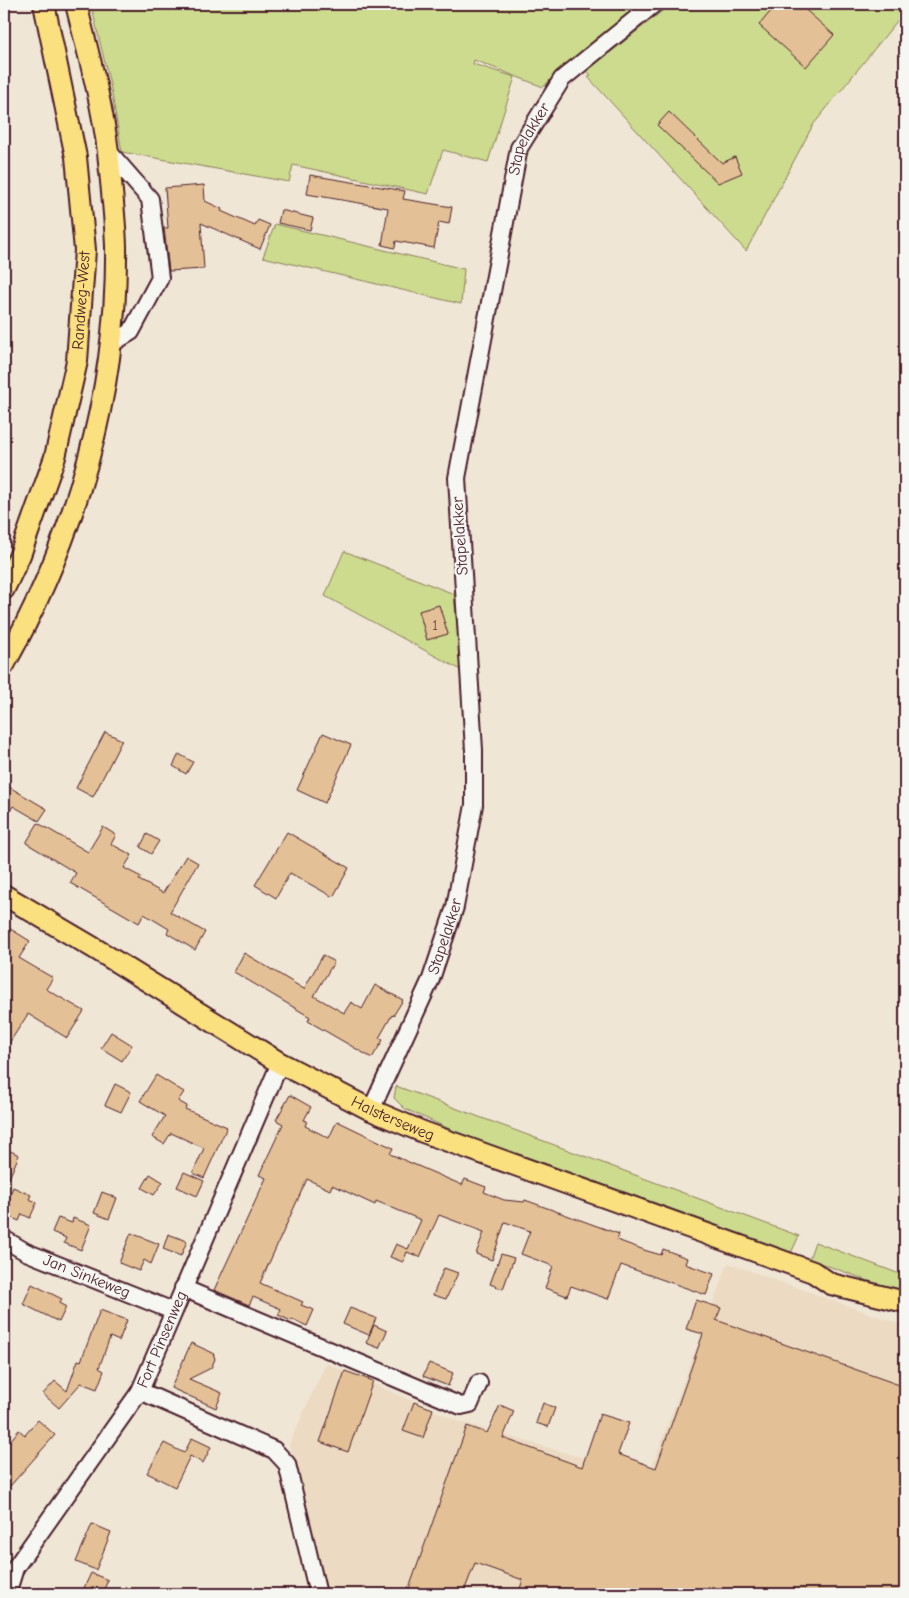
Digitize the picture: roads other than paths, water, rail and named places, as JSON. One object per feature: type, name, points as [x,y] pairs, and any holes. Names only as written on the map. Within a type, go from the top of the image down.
[{"type":"main road","name":"Randweg-West","points":[[4,589],[20,555],[55,456],[77,361],[85,250],[76,157],[44,4]]},
{"type":"main road","name":"Randweg-West","points":[[4,665],[52,570],[82,486],[98,420],[111,344],[116,245],[108,151],[101,107],[76,4]]},
{"type":"main road","name":"Halsterseweg","points":[[4,895],[88,944],[280,1063],[371,1110],[423,1132],[813,1272],[831,1284],[905,1302]]},
{"type":"main road","name":"Halsterseweg","points":[[813,1272],[836,1273],[905,1287]]},
{"type":"street","name":"Stapelakker","points":[[371,1110],[431,979],[455,907],[474,805],[474,750],[457,478],[519,148],[562,79],[654,4]]},
{"type":"street","name":"Randweg-West","points":[[108,151],[150,199],[160,278],[130,332],[111,344]]},
{"type":"street","name":"Fort Pinsenweg","points":[[7,1594],[15,1568],[140,1391],[280,1063]]},
{"type":"street","name":"Jan Sinkeweg","points":[[4,1239],[26,1252],[173,1310]]},
{"type":"street","points":[[183,1288],[461,1406],[470,1404],[479,1383]]},
{"type":"street","points":[[140,1391],[274,1450],[288,1464],[318,1594]]}]
